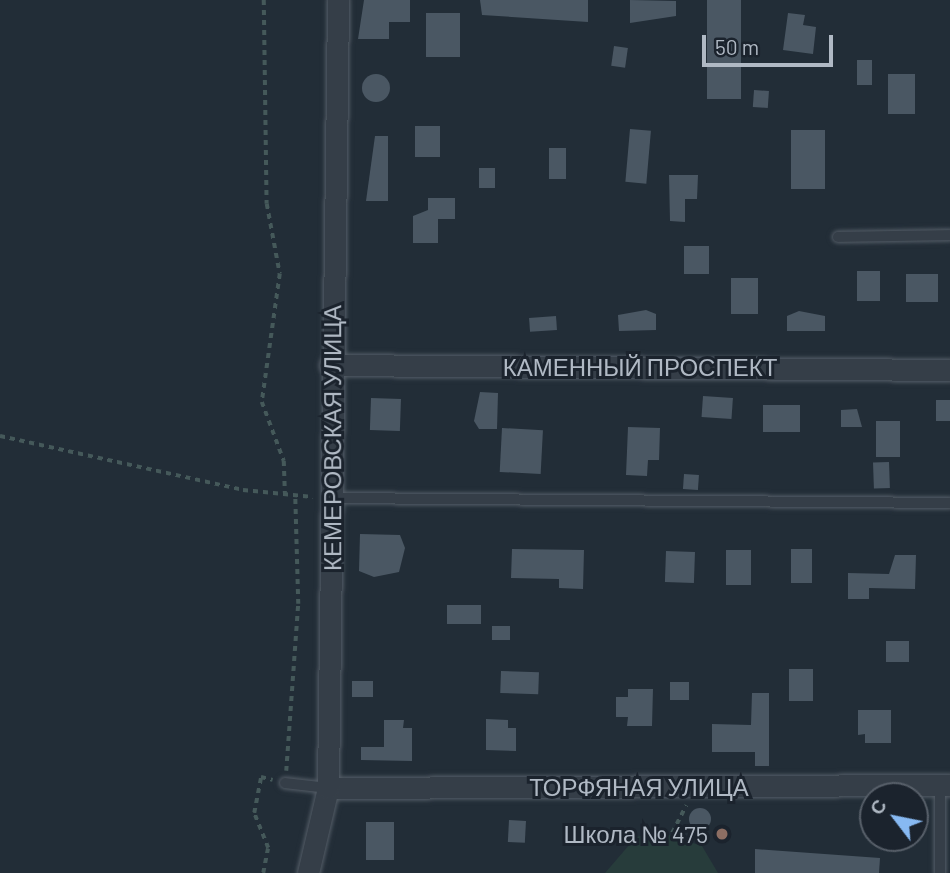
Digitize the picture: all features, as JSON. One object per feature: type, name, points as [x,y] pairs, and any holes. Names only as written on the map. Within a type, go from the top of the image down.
[{"type":"street","name":"КЕМЕРОВСКАЯ УЛИЦА","points":[[308,873],[328,788],[332,498],[330,365],[338,0]]},
{"type":"street","name":"КАМЕННЫЙ ПРОСПЕКТ","points":[[330,365],[950,370]]},
{"type":"street","name":"ТОРФЯНАЯ УЛИЦА","points":[[328,788],[945,785]]},
{"type":"lane","points":[[838,237],[950,235]]},
{"type":"lane","points":[[332,498],[950,503]]},
{"type":"lane","points":[[285,783],[328,788]]},
{"type":"lane","points":[[940,873],[945,785]]},
{"type":"path","points":[[264,0],[267,204],[280,274],[262,402],[284,461],[285,494]]},
{"type":"path","points":[[0,436],[243,490],[295,497],[298,604],[285,783],[261,777],[254,813],[268,848],[263,873]]},
{"type":"path","points":[[672,833],[691,786]]},
{"type":"green space","points":[[660,832],[702,846],[718,873],[605,873],[636,837]]},
{"type":"building","points":[[364,0],[410,0],[410,22],[389,22],[389,39],[358,39]]},
{"type":"building","points":[[480,0],[588,0],[588,22],[482,15]]},
{"type":"building","points":[[630,0],[676,1],[676,16],[630,23]]},
{"type":"building","points":[[707,0],[741,0],[741,99],[707,99]]},
{"type":"building","points":[[426,13],[460,13],[460,57],[426,57]]},
{"type":"building","points":[[788,13],[805,15],[803,25],[816,27],[813,54],[783,50]]},
{"type":"building","points":[[614,46],[628,48],[625,68],[611,66]]},
{"type":"building","points":[[857,60],[872,60],[872,85],[857,85]]},
{"type":"building","points":[[376,74],[386,78],[390,88],[386,98],[376,102],[366,98],[362,88],[366,78]]},
{"type":"building","points":[[888,74],[915,74],[915,114],[888,114]]},
{"type":"building","points":[[754,90],[769,91],[768,108],[753,107]]},
{"type":"building","points":[[415,126],[440,126],[440,157],[415,157]]},
{"type":"building","points":[[630,129],[651,131],[646,184],[625,182]]},
{"type":"building","points":[[791,130],[825,130],[825,189],[791,189]]},
{"type":"building","points":[[375,136],[388,136],[388,201],[366,201]]},
{"type":"building","points":[[549,148],[566,148],[566,179],[549,179]]},
{"type":"building","points":[[479,168],[495,168],[495,188],[479,188]]},
{"type":"building","points":[[669,175],[698,175],[697,199],[685,199],[685,222],[670,221]]},
{"type":"building","points":[[428,198],[455,198],[455,219],[438,219],[438,243],[413,243],[413,216],[428,210]]},
{"type":"building","points":[[684,246],[709,246],[709,274],[684,274]]},
{"type":"building","points":[[857,271],[880,271],[880,301],[857,301]]},
{"type":"building","points":[[906,274],[938,274],[938,302],[906,302]]},
{"type":"building","points":[[731,278],[758,278],[758,314],[731,314]]},
{"type":"building","points":[[646,310],[656,314],[656,330],[619,331],[618,315]]},
{"type":"building","points":[[799,311],[825,316],[825,331],[787,331],[787,316]]},
{"type":"building","points":[[556,316],[557,330],[530,332],[529,318]]},
{"type":"building","points":[[480,392],[498,393],[497,429],[479,429],[474,421]]},
{"type":"building","points":[[703,396],[733,398],[731,419],[702,417]]},
{"type":"building","points":[[371,398],[401,399],[400,431],[370,430]]},
{"type":"building","points":[[936,400],[950,400],[950,421],[936,421]]},
{"type":"building","points":[[763,405],[800,405],[800,432],[763,432]]},
{"type":"building","points":[[857,409],[862,427],[841,427],[841,410]]},
{"type":"building","points":[[876,421],[900,421],[900,457],[876,457]]},
{"type":"building","points":[[628,427],[660,428],[659,460],[648,460],[647,476],[626,475]]},
{"type":"building","points":[[502,428],[543,430],[541,474],[500,472]]},
{"type":"building","points":[[889,462],[890,488],[874,489],[873,463]]},
{"type":"building","points":[[684,474],[699,475],[698,490],[683,489]]},
{"type":"building","points":[[360,534],[400,535],[405,548],[399,572],[374,577],[359,571]]},
{"type":"building","points":[[512,549],[584,550],[583,589],[559,588],[559,579],[511,578]]},
{"type":"building","points":[[791,549],[812,549],[812,583],[791,583]]},
{"type":"building","points":[[726,550],[751,550],[751,585],[726,585]]},
{"type":"building","points":[[666,551],[695,552],[694,583],[665,582]]},
{"type":"building","points":[[895,555],[916,555],[915,589],[869,588],[869,599],[848,599],[848,573],[889,574]]},
{"type":"building","points":[[447,605],[481,605],[481,624],[447,624]]},
{"type":"building","points":[[492,626],[510,626],[510,640],[492,640]]},
{"type":"building","points":[[886,641],[909,641],[909,662],[886,662]]},
{"type":"building","points":[[789,669],[813,669],[813,701],[789,701]]},
{"type":"building","points":[[501,671],[539,672],[538,694],[500,693]]},
{"type":"building","points":[[352,681],[373,681],[373,697],[352,697]]},
{"type":"building","points":[[670,682],[689,682],[689,700],[670,700]]},
{"type":"building","points":[[628,689],[653,689],[652,726],[627,726],[628,717],[616,717],[616,697],[628,697]]},
{"type":"building","points":[[752,693],[769,693],[769,766],[755,766],[755,752],[712,752],[712,724],[751,725]]},
{"type":"building","points":[[858,710],[891,710],[891,743],[865,743],[865,734],[858,735]]},
{"type":"building","points":[[486,719],[508,720],[508,728],[516,728],[516,751],[486,750]]},
{"type":"building","points":[[384,720],[404,720],[403,728],[412,728],[412,761],[361,760],[361,747],[384,747]]},
{"type":"building","points":[[700,808],[708,811],[711,819],[708,827],[700,830],[692,827],[689,819],[692,811]]},
{"type":"building","points":[[509,820],[526,821],[525,843],[508,842]]},
{"type":"building","points":[[366,822],[394,822],[394,860],[366,860]]},
{"type":"building","points":[[755,849],[880,858],[879,873],[755,873]]},
{"type":"place","name":"Школа № 475","points":[[722,834]]}]
